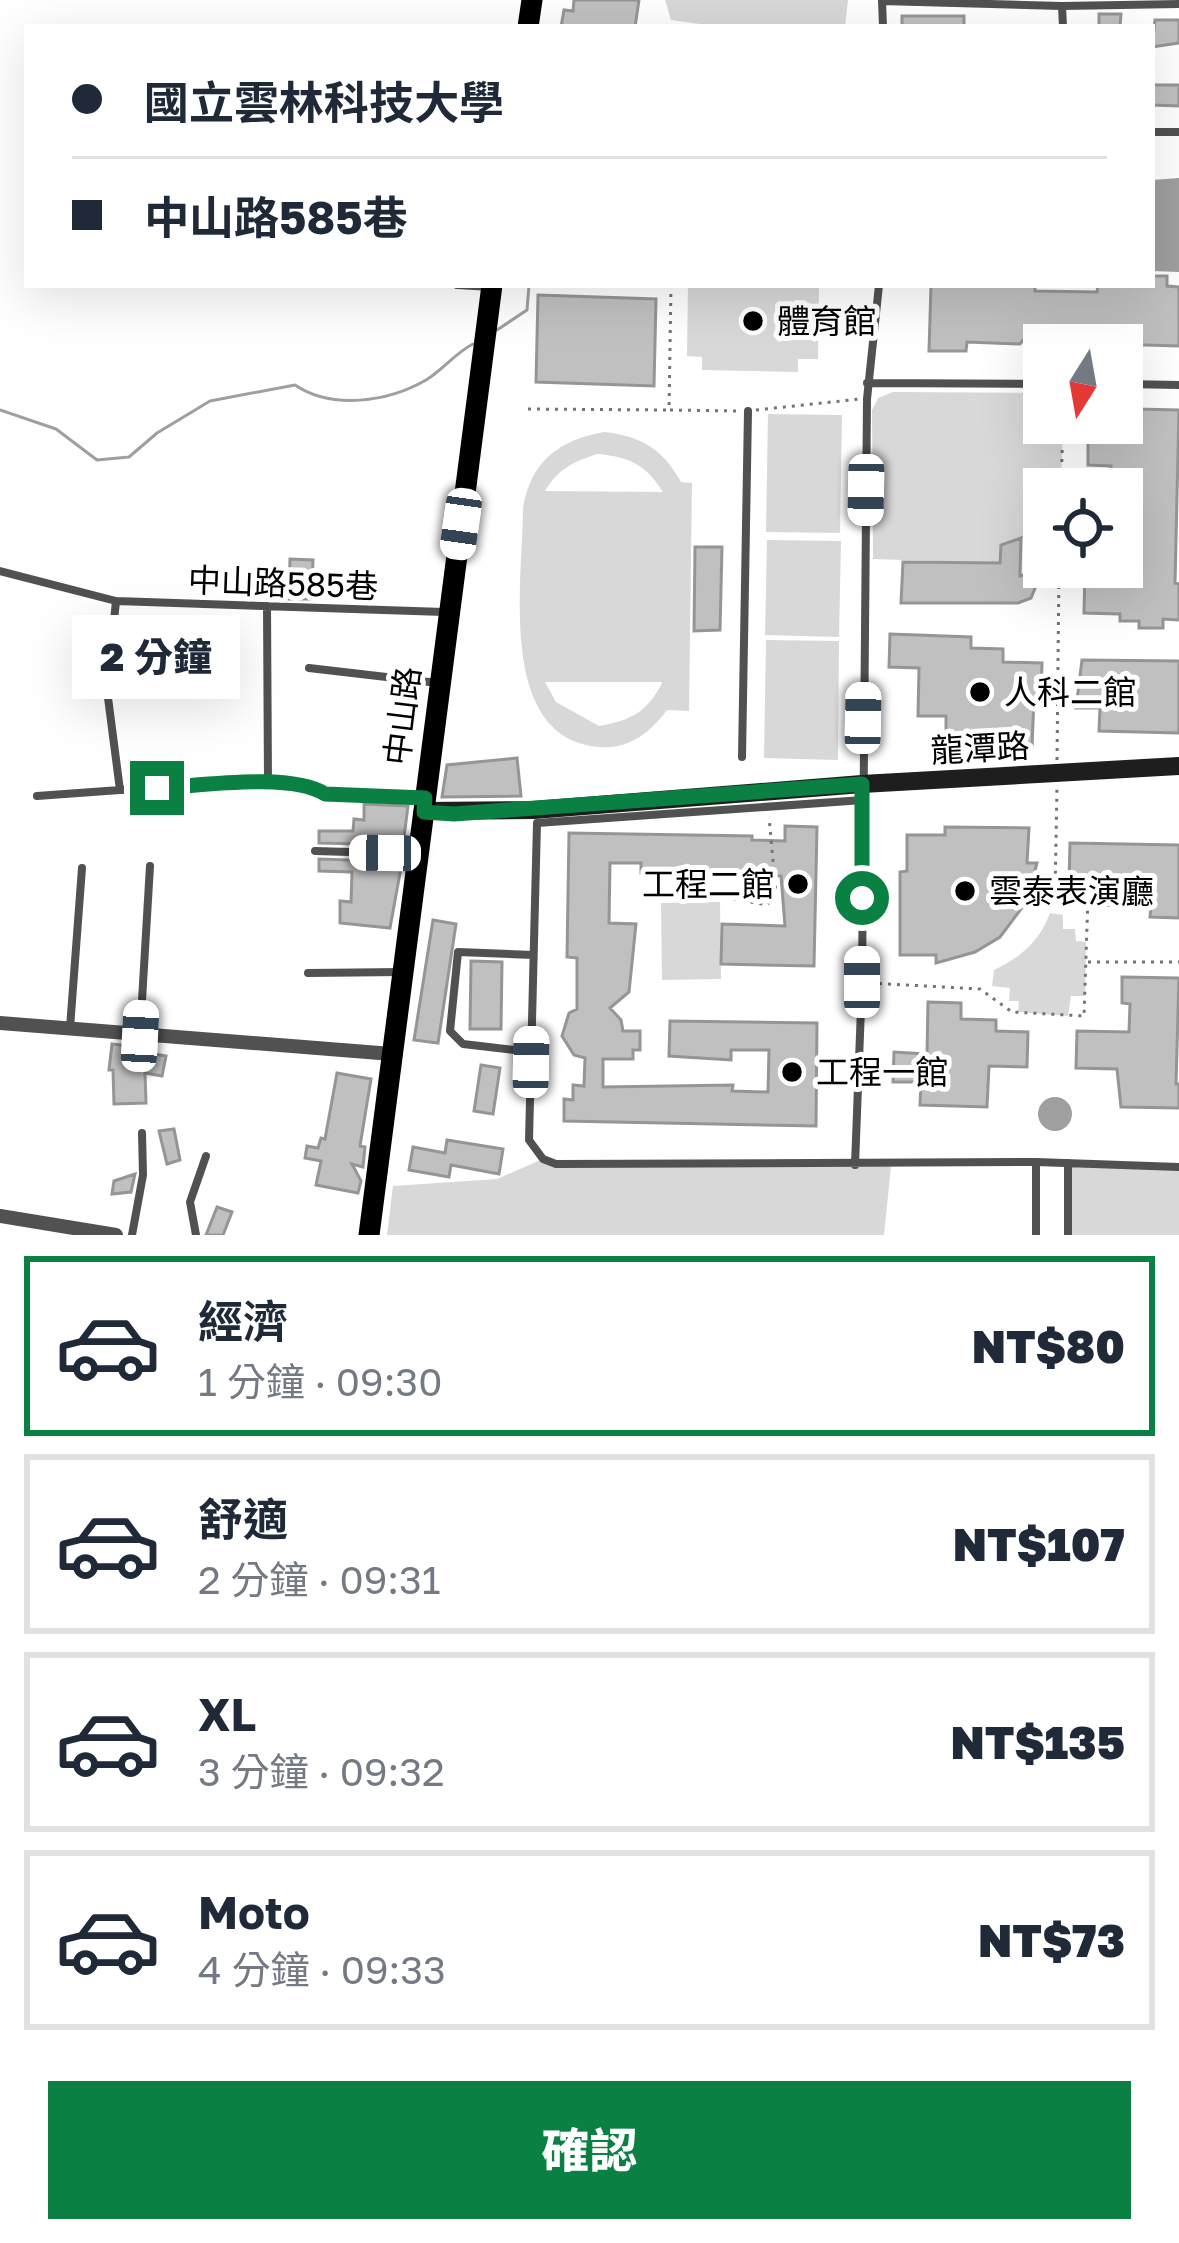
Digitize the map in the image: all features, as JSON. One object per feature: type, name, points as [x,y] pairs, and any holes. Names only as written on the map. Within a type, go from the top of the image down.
[{"type":"main road","name":"中山路","points":[[369,1235],[492,288]]},
{"type":"street","name":"龍潭路","points":[[425,805],[534,810],[1179,770]]},
{"type":"street","points":[[0,1023],[392,1054]]},
{"type":"street","points":[[0,1216],[116,1235]]},
{"type":"lane","points":[[882,0],[1179,4]]},
{"type":"lane","points":[[1062,6],[1063,24]]},
{"type":"lane","points":[[855,1165],[862,982],[867,383],[878,288]]},
{"type":"lane","points":[[867,383],[1023,384]]},
{"type":"lane","points":[[1143,385],[1179,385]]},
{"type":"lane","points":[[742,757],[748,411]]},
{"type":"lane","name":"中山路585巷","points":[[0,571],[116,601],[448,612]]},
{"type":"lane","points":[[116,601],[106,690],[120,790]]},
{"type":"lane","points":[[267,606],[268,783]]},
{"type":"lane","points":[[309,668],[440,683]]},
{"type":"lane","points":[[1179,770],[863,792],[537,823],[529,1140],[543,1159],[556,1164],[1036,1162],[1179,1167]]},
{"type":"lane","points":[[37,796],[268,783],[425,805]]},
{"type":"lane","points":[[315,851],[419,854]]},
{"type":"lane","points":[[140,1036],[150,866]]},
{"type":"lane","points":[[70,1029],[82,868]]},
{"type":"lane","points":[[531,1062],[523,1051],[463,1044],[449,1031],[458,952],[533,955]]},
{"type":"lane","points":[[308,973],[404,972]]},
{"type":"lane","points":[[132,1235],[143,1175],[142,1133]]},
{"type":"lane","points":[[196,1235],[190,1202],[206,1156]]},
{"type":"lane","points":[[1036,1162],[1036,1235]]},
{"type":"lane","points":[[1067,1235],[1068,1163]]},
{"type":"path","points":[[669,410],[671,288]]},
{"type":"path","points":[[528,409],[748,411],[867,399]]},
{"type":"path","points":[[862,982],[980,989],[1012,1012],[1084,1016],[1088,897],[1055,896],[1059,588]]},
{"type":"path","points":[[724,897],[767,905],[776,893],[769,813]]},
{"type":"path","points":[[1086,962],[1179,962]]},
{"type":"shaded area","points":[[665,0],[848,0],[845,24],[671,20]]},
{"type":"shaded area","points":[[1179,178],[1179,272],[1155,271],[1155,180]]},
{"type":"shaded area","name":"體育館","points":[[688,288],[819,288],[818,359],[798,359],[798,372],[702,370],[702,357],[687,356]]},
{"type":"shaded area","points":[[893,392],[1023,393],[1023,444],[1062,444],[1062,468],[1023,468],[1023,538],[1002,545],[1000,563],[873,559],[872,410],[878,398]]},
{"type":"shaded area","points":[[768,414],[842,415],[840,533],[766,532]]},
{"type":"shaded area","points":[[604,432],[640,441],[667,461],[681,482],[692,483],[689,711],[667,710],[637,738],[609,747],[565,737],[543,716],[529,686],[522,651],[520,574],[527,492],[549,456]],"holes":[[[598,454],[636,464],[663,492],[545,491],[567,467]],[[545,682],[661,682],[662,683],[637,713],[599,726],[556,702]]]},
{"type":"shaded area","points":[[767,540],[841,541],[839,637],[765,635]]},
{"type":"shaded area","points":[[766,640],[839,641],[838,760],[764,758]]},
{"type":"shaded area","points":[[720,902],[721,979],[662,980],[661,903]]},
{"type":"shaded area","points":[[1050,913],[1063,915],[1063,929],[1075,929],[1076,941],[1086,942],[1085,996],[1071,996],[1068,1016],[1018,1012],[1019,1001],[1009,1001],[1010,988],[992,986],[994,970],[1028,948]]},
{"type":"shaded area","points":[[1055,1097],[1067,1102],[1072,1114],[1067,1126],[1055,1131],[1043,1126],[1038,1114],[1043,1102]]},
{"type":"shaded area","points":[[543,1159],[556,1164],[891,1166],[884,1235],[387,1235],[393,1186],[497,1179]]},
{"type":"shaded area","points":[[1068,1163],[1179,1167],[1179,1235],[1068,1235]]},
{"type":"building","points":[[574,0],[639,0],[635,24],[562,24],[564,10],[573,11]]},
{"type":"building","points":[[1099,14],[1121,14],[1120,24],[1099,24]]},
{"type":"building","points":[[902,16],[964,16],[964,24],[902,24]]},
{"type":"building","points":[[1155,20],[1179,20],[1179,43],[1155,47]]},
{"type":"building","points":[[1155,85],[1179,85],[1179,106],[1155,105]]},
{"type":"building","points":[[1155,276],[1167,276],[1167,286],[1179,287],[1179,346],[1143,345],[1143,324],[1023,324],[1020,344],[967,342],[966,351],[929,351],[931,288],[1155,288]]},
{"type":"building","points":[[538,295],[656,299],[654,386],[536,382]]},
{"type":"building","points":[[1143,409],[1179,410],[1175,583],[1179,584],[1179,620],[1163,619],[1163,628],[1139,628],[1139,621],[1120,621],[1120,614],[1084,613],[1085,588],[1143,588],[1143,468],[1088,465],[1088,444],[1143,444]]},
{"type":"building","points":[[1021,538],[1020,576],[1023,588],[1035,588],[1031,598],[1018,603],[901,603],[903,562],[1000,563],[1001,545]]},
{"type":"building","points":[[695,547],[722,547],[720,630],[694,631]]},
{"type":"building","points":[[290,559],[313,560],[316,599],[289,599]]},
{"type":"building","name":"人科二館","points":[[890,634],[971,637],[971,648],[1003,649],[1003,662],[1042,663],[1041,698],[1034,698],[1032,747],[946,744],[946,716],[918,716],[919,668],[889,667]]},
{"type":"building","points":[[1082,660],[1179,661],[1179,733],[1099,731],[1100,708],[1076,708]]},
{"type":"building","points":[[517,758],[521,796],[442,797],[447,765]]},
{"type":"building","points":[[364,804],[408,806],[403,845],[319,843],[319,831],[353,831],[354,819],[364,820]]},
{"type":"building","points":[[785,826],[817,827],[814,966],[721,964],[722,924],[785,926],[781,876],[641,873],[641,863],[610,863],[609,923],[636,924],[629,992],[610,1008],[621,1020],[623,1031],[640,1031],[640,1050],[633,1050],[633,1059],[603,1059],[603,1087],[733,1085],[732,1091],[768,1092],[769,1050],[731,1050],[731,1060],[669,1056],[670,1021],[817,1023],[816,1126],[564,1121],[564,1099],[573,1100],[573,1085],[584,1086],[585,1058],[574,1055],[562,1036],[569,1013],[577,1009],[577,958],[567,957],[569,833],[752,836],[752,840],[785,841]]},
{"type":"building","name":"雲泰表演廳","points":[[945,827],[1029,828],[1027,863],[1037,863],[1027,901],[1000,937],[975,952],[936,963],[936,955],[900,955],[900,872],[907,871],[907,835],[945,835]]},
{"type":"building","points":[[1070,843],[1179,845],[1179,918],[1150,917],[1151,906],[1100,905],[1100,882],[1069,881]]},
{"type":"building","points":[[319,859],[402,862],[390,928],[340,923],[340,901],[351,902],[352,872],[319,871]]},
{"type":"building","points":[[433,920],[456,924],[438,1043],[414,1040]]},
{"type":"building","points":[[471,961],[502,962],[501,1029],[470,1029]]},
{"type":"building","points":[[1122,977],[1179,978],[1179,1108],[1121,1107],[1117,1069],[1076,1068],[1077,1031],[1129,1032],[1130,1004],[1122,1003]]},
{"type":"building","points":[[928,1002],[961,1003],[961,1019],[996,1020],[996,1031],[1028,1032],[1027,1067],[989,1066],[987,1107],[920,1105],[921,1082],[893,1082],[894,1052],[927,1054]]},
{"type":"building","points":[[112,1044],[148,1048],[147,1053],[166,1056],[162,1076],[145,1073],[146,1103],[114,1104],[113,1070],[109,1070]]},
{"type":"building","points":[[481,1065],[500,1068],[493,1114],[474,1111]]},
{"type":"building","points":[[337,1073],[371,1079],[360,1146],[365,1147],[363,1167],[352,1164],[361,1181],[358,1193],[316,1185],[321,1161],[305,1158],[307,1146],[318,1148],[321,1138],[325,1139]]},
{"type":"building","points":[[174,1129],[180,1160],[167,1164],[159,1131]]},
{"type":"building","points":[[447,1140],[503,1149],[499,1174],[451,1165],[449,1177],[409,1170],[413,1147],[445,1153]]},
{"type":"building","points":[[135,1174],[131,1192],[112,1194],[114,1181]]},
{"type":"building","points":[[217,1207],[232,1212],[223,1235],[206,1235]]},
{"type":"waterway","points":[[497,330],[527,310],[529,288]]},
{"type":"waterway","points":[[0,410],[56,429],[97,460],[129,457],[157,433],[210,401],[295,385],[326,398],[378,398],[426,380],[473,344]]},
{"type":"place","name":"體育館","points":[[753,321]]},
{"type":"place","name":"人科二館","points":[[980,692]]},
{"type":"place","name":"工程二館","points":[[798,884]]},
{"type":"place","name":"雲泰表演廳","points":[[965,891]]},
{"type":"place","name":"工程一館","points":[[792,1072]]},
{"type":"route","points":[[157,788],[312,786],[325,794],[425,798],[424,812],[454,814],[862,784],[862,898]]}]
